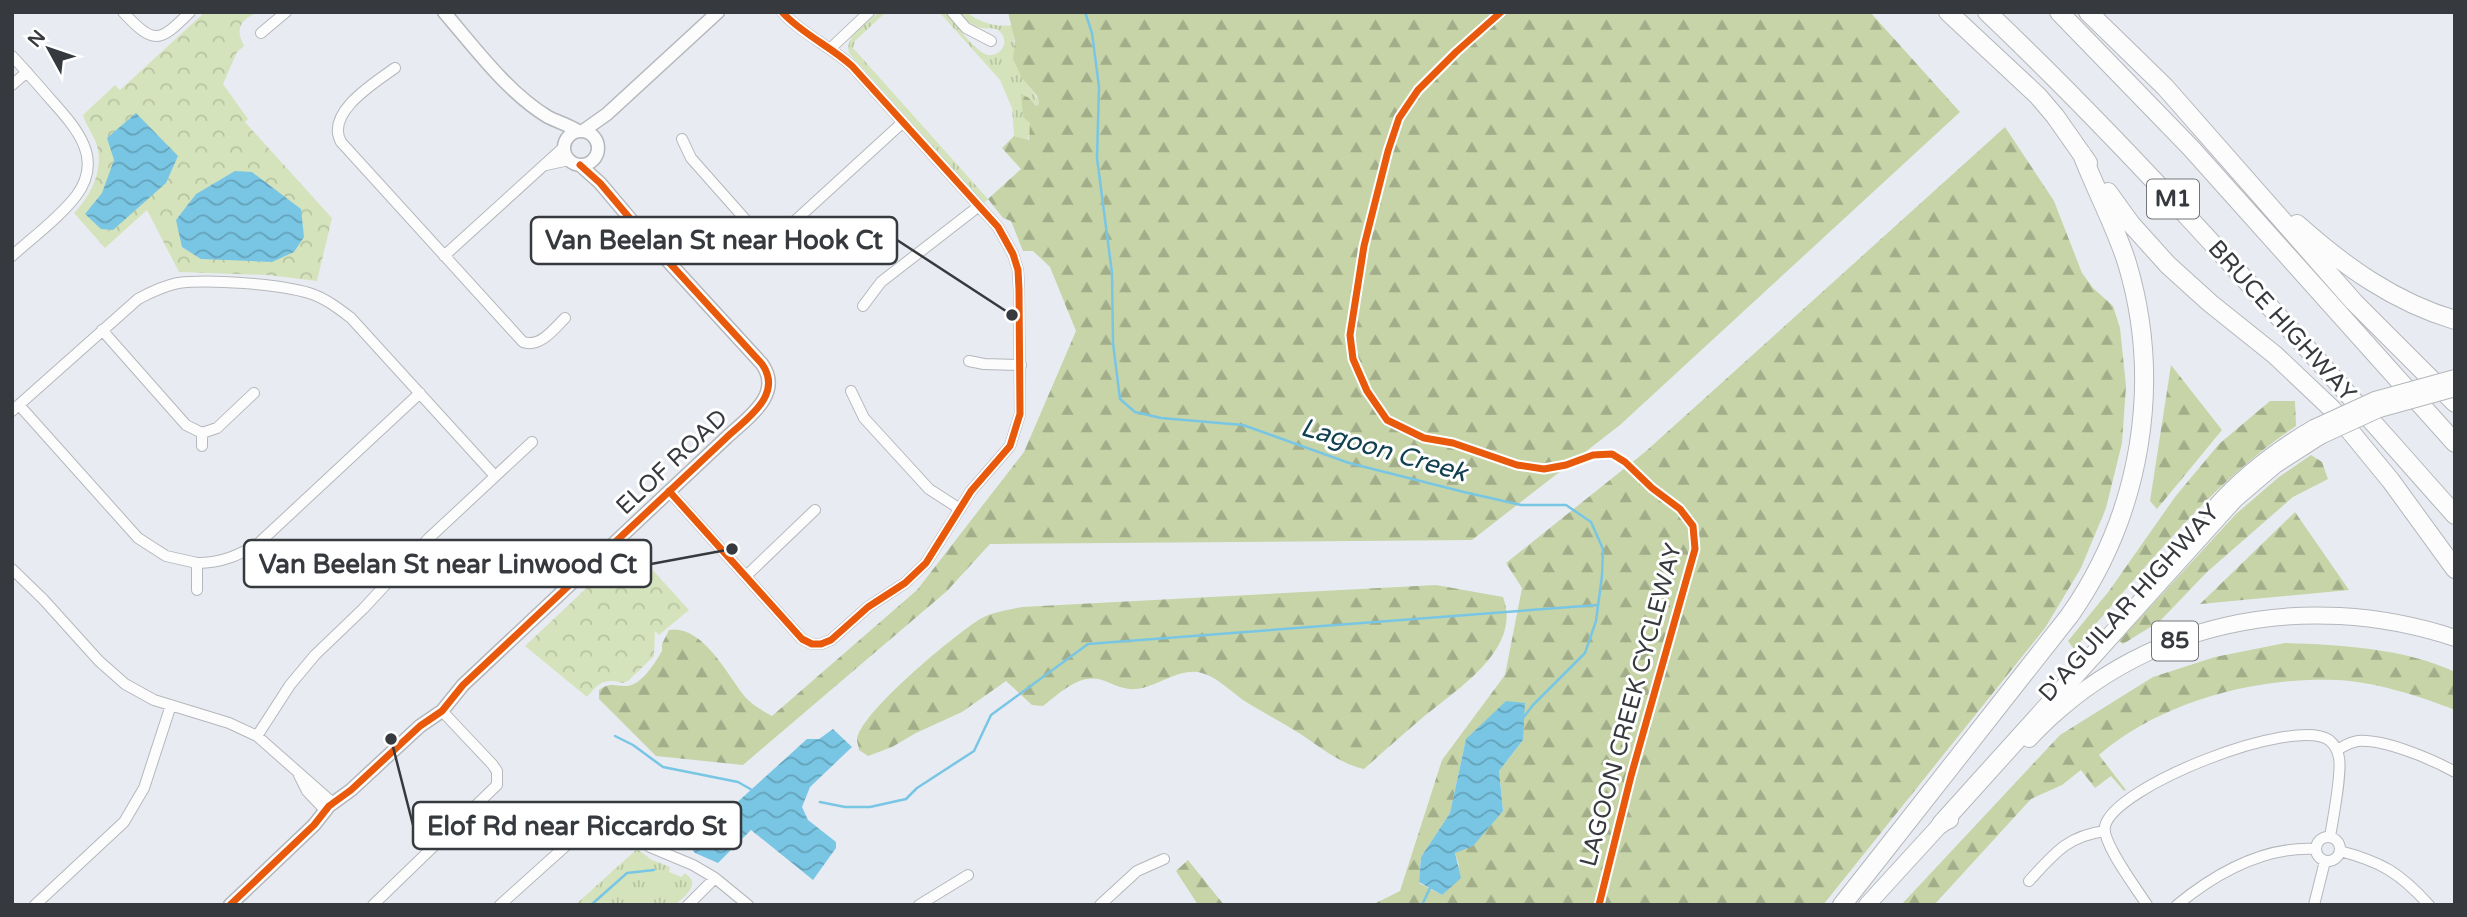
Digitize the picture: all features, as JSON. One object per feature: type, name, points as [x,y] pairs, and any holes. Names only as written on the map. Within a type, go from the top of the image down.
[{"type":"highway","points":[[1948,12],[2038,96],[2130,224],[2168,265],[2292,370],[2332,409],[2391,481],[2455,569]]},
{"type":"highway","name":"BRUCE HIGHWAY","points":[[1987,12],[2183,209],[2455,515]]},
{"type":"highway","name":"BRUCE HIGHWAY","points":[[2059,12],[2191,148],[2455,443]]},
{"type":"highway","points":[[2088,12],[2165,87],[2354,302],[2455,403]]},
{"type":"highway","points":[[1842,905],[2070,615],[2095,575],[2120,518],[2137,457],[2141,429],[2144,374],[2142,337],[2124,253],[2082,154]]},
{"type":"highway","points":[[2253,185],[2272,197],[2298,225],[2351,269],[2397,296],[2455,320]]},
{"type":"highway","name":"D'AGUILAR HIGHWAY","points":[[1856,905],[2230,491],[2270,457],[2375,400],[2455,378]]},
{"type":"highway","points":[[1941,824],[2234,499],[2275,464],[2317,431],[2379,408],[2455,387]]},
{"type":"highway","name":"D'AGUILAR HIGHWAY","points":[[1867,905],[1941,824],[1955,817],[2042,725],[2066,704],[2116,669],[2144,654],[2181,638],[2248,621],[2300,614],[2376,619],[2455,638]]},
{"type":"street","points":[[123,12],[138,28],[156,37],[165,35],[190,12]]},
{"type":"street","points":[[261,33],[286,12]]},
{"type":"street","points":[[443,12],[504,80],[547,116],[589,132],[597,141]]},
{"type":"street","points":[[444,256],[565,144],[607,114],[718,12]]},
{"type":"street","points":[[670,491],[802,639],[821,645],[905,583],[936,549],[976,485],[1001,458],[1016,432],[1020,414],[1021,365],[1018,270],[1007,240],[852,66],[831,48],[797,27],[782,12]]},
{"type":"street","points":[[831,48],[869,12]]},
{"type":"street","points":[[952,12],[974,34],[991,41]]},
{"type":"street","points":[[12,56],[79,132],[86,151],[87,170],[74,199],[12,256]]},
{"type":"street","points":[[395,68],[377,80],[344,110],[337,125],[341,142],[523,342],[528,344],[539,341],[565,318]]},
{"type":"street","points":[[12,85],[27,72]]},
{"type":"street","points":[[541,167],[594,158],[607,114]]},
{"type":"street","points":[[547,116],[575,162]]},
{"type":"street","points":[[682,139],[691,158],[752,227],[768,236],[785,230],[902,123]]},
{"type":"street","name":"ELOF ROAD","points":[[594,158],[600,183]]},
{"type":"street","name":"ELOF ROAD","points":[[230,905],[309,831],[329,806],[351,790],[420,726],[442,711],[463,684],[764,401],[769,389],[769,377],[755,356],[600,183],[575,162]]},
{"type":"street","points":[[863,306],[881,282],[979,206]]},
{"type":"street","points":[[419,394],[260,542],[229,559],[214,563],[197,563],[166,556],[138,538],[15,408],[138,299],[159,288],[208,281],[298,290],[324,299],[351,318],[495,476]]},
{"type":"street","points":[[102,330],[186,425],[202,433],[217,428],[254,393]]},
{"type":"street","points":[[969,361],[1021,365]]},
{"type":"street","points":[[851,391],[864,418],[929,489],[960,509]]},
{"type":"street","points":[[202,433],[202,446]]},
{"type":"street","points":[[257,736],[290,685],[315,655],[363,609],[428,539],[532,442]]},
{"type":"street","points":[[746,576],[815,510]]},
{"type":"street","points":[[197,563],[197,590]]},
{"type":"street","points":[[12,569],[112,674],[140,694],[229,723],[257,736],[299,775],[307,791],[329,806]]},
{"type":"street","points":[[35,905],[124,822],[144,788],[171,705]]},
{"type":"street","points":[[373,905],[497,785],[497,771],[492,764],[442,711]]},
{"type":"street","points":[[2147,905],[2108,842],[2105,831],[2112,814],[2157,783],[2213,756],[2235,748],[2288,737],[2317,736],[2331,741],[2337,750],[2340,764],[2330,837]]},
{"type":"street","points":[[2337,750],[2354,742],[2373,742],[2426,759],[2455,772]]},
{"type":"street","points":[[500,905],[590,824],[601,818],[619,821],[658,852],[693,865],[715,878],[748,905]]},
{"type":"street","points":[[2029,881],[2070,841],[2105,831]]},
{"type":"street","points":[[2330,837],[2337,840],[2340,851],[2336,858],[2325,861],[2316,849],[2320,839],[2330,837]]},
{"type":"street","points":[[2177,905],[2223,873],[2245,863],[2271,853],[2292,849],[2316,849]]},
{"type":"street","points":[[2340,851],[2369,858],[2385,866],[2413,887],[2429,905]]},
{"type":"street","points":[[1100,905],[1137,871],[1164,859]]},
{"type":"street","points":[[2314,905],[2325,861]]},
{"type":"street","points":[[919,905],[968,875]]},
{"type":"street","points":[[688,905],[715,878]]},
{"type":"green space","points":[[205,12],[259,12],[241,24],[240,34],[244,46],[237,52],[223,84],[248,119],[245,122],[332,218],[317,281],[267,275],[179,272],[147,210],[105,248],[74,213],[90,191],[99,164],[97,146],[83,115],[115,85],[120,90]]},
{"type":"green space","points":[[879,12],[886,12],[855,41],[853,48],[988,199],[984,203],[849,53],[848,47],[853,35]]},
{"type":"green space","points":[[939,12],[945,12],[973,45],[988,55],[997,53],[1003,47],[1004,38],[1001,33],[994,29],[974,26],[958,12],[967,12],[994,25],[1012,25],[1020,69],[1039,104],[1036,106],[1029,98],[1031,122],[1028,140],[1014,136],[1012,108],[1000,80]]},
{"type":"green space","points":[[1008,12],[1870,12],[1960,112],[1620,425],[1472,540],[990,544],[947,591],[743,765],[656,756],[599,699],[599,690],[609,685],[632,685],[642,678],[662,651],[662,644],[669,630],[692,634],[702,642],[712,651],[745,697],[772,716],[917,590],[1024,452],[1076,331],[1050,267],[1033,251],[1023,251],[1011,221],[1003,218],[988,199],[1021,169],[1002,148],[1014,136],[1029,140],[1030,123],[1023,117],[1021,94],[1036,106],[1039,104],[1037,96],[1022,78],[1013,59],[1015,41]]},
{"type":"green space","points":[[2005,127],[2054,201],[2082,273],[2093,288],[2113,306],[2120,328],[2126,386],[2122,443],[2106,508],[2081,568],[2045,628],[1823,905],[1372,905],[1400,891],[1442,760],[1505,675],[1522,588],[1506,563],[1645,452]],"holes":[[[1466,739],[1523,740],[1499,771],[1503,811],[1455,853],[1459,865],[1442,895],[1419,883],[1421,857],[1450,813]]]},
{"type":"green space","points":[[2171,365],[2222,430],[2157,509],[2150,501]]},
{"type":"green space","points":[[2270,401],[2295,401],[2296,426],[2234,474],[2206,501],[2074,649],[2068,641],[2109,591],[2175,497],[2219,444]]},
{"type":"green space","points":[[2311,455],[2322,462],[2328,479],[2293,497],[2207,572],[2160,621],[2123,644],[2119,641],[2236,514],[2279,477]]},
{"type":"green space","points":[[2295,512],[2349,590],[2200,604]]},
{"type":"green space","points":[[631,546],[689,610],[659,635],[655,631],[654,656],[628,681],[602,683],[587,697],[525,646]]},
{"type":"green space","points":[[1436,585],[1503,597],[1507,616],[1503,634],[1495,651],[1467,682],[1364,769],[1336,758],[1216,680],[1198,672],[1182,673],[1136,689],[1088,679],[1071,685],[1043,706],[1032,705],[1006,681],[962,712],[892,747],[868,756],[859,750],[857,740],[862,728],[890,694],[951,640],[980,619],[995,613],[1022,607]]},
{"type":"green space","points":[[2285,643],[2372,649],[2435,664],[2455,672],[2455,710],[2396,690],[2335,680],[2273,683],[2210,696],[2150,720],[2099,755],[2126,790],[2111,776],[2095,788],[2081,770],[2062,785],[2031,799],[1934,905],[1901,905],[2060,735],[2153,677],[2215,657]]},
{"type":"green space","points":[[637,849],[652,860],[670,867],[669,872],[682,877],[684,873],[689,877],[692,885],[687,894],[675,905],[575,905]]},
{"type":"green space","points":[[1188,860],[1224,905],[1198,905],[1176,871]]},
{"type":"water","points":[[136,113],[178,156],[166,183],[113,230],[101,229],[85,214],[102,193],[114,160],[107,138]]},
{"type":"water","points":[[235,171],[252,172],[301,209],[304,237],[294,252],[272,262],[201,259],[182,247],[176,220],[196,194]]},
{"type":"water","points":[[1506,701],[1525,703],[1523,740],[1499,771],[1503,811],[1473,846],[1455,853],[1461,878],[1442,895],[1419,882],[1421,857],[1450,813],[1466,739]]},
{"type":"water","points":[[833,729],[852,747],[810,787],[802,807],[808,820],[836,842],[836,848],[813,880],[751,830],[718,863],[695,853],[689,846],[807,739],[819,739]]},
{"type":"waterway","name":"Lagoon Creek","points":[[1085,12],[1092,33],[1099,87],[1097,158],[1112,273],[1113,343],[1120,399],[1135,412],[1161,418],[1243,425],[1349,463],[1464,492],[1521,505],[1566,505],[1591,522],[1603,549],[1602,576],[1596,621],[1585,653],[1523,718]]},
{"type":"waterway","points":[[820,802],[845,807],[870,807],[906,799],[917,788],[974,751],[991,715],[1088,644],[1597,605]]},
{"type":"waterway","points":[[615,736],[633,745],[663,767],[738,782],[752,790]]},
{"type":"waterway","points":[[591,905],[627,873],[654,870]]},
{"type":"waterway","name":"Lagoon Creek","points":[[1422,905],[1431,886]]},
{"type":"cycle path","points":[[669,491],[802,639],[812,644],[821,644],[831,640],[868,607],[905,583],[926,563],[971,491],[1010,446],[1020,414],[1018,270],[1013,254],[998,227],[852,66],[798,27],[782,12]]},
{"type":"cycle path","name":"LAGOON CREEK CYCLEWAY","points":[[1501,12],[1418,90],[1399,118],[1364,246],[1350,335],[1353,359],[1367,391],[1387,420],[1424,438],[1453,443],[1517,465],[1544,469],[1566,465],[1593,455],[1612,454],[1680,509],[1693,526],[1695,549],[1631,776],[1599,905]]},
{"type":"cycle path","points":[[230,905],[314,825],[329,806],[351,790],[420,726],[442,711],[463,685],[752,414],[766,396],[768,375],[762,364],[600,183],[580,165]]},
{"type":"place","name":"Van Beelan St near Hook Ct","points":[[1012,315]]},
{"type":"place","name":"Van Beelan St near Linwood Ct","points":[[732,549]]},
{"type":"place","name":"Elof Rd near Riccardo St","points":[[391,739]]}]
